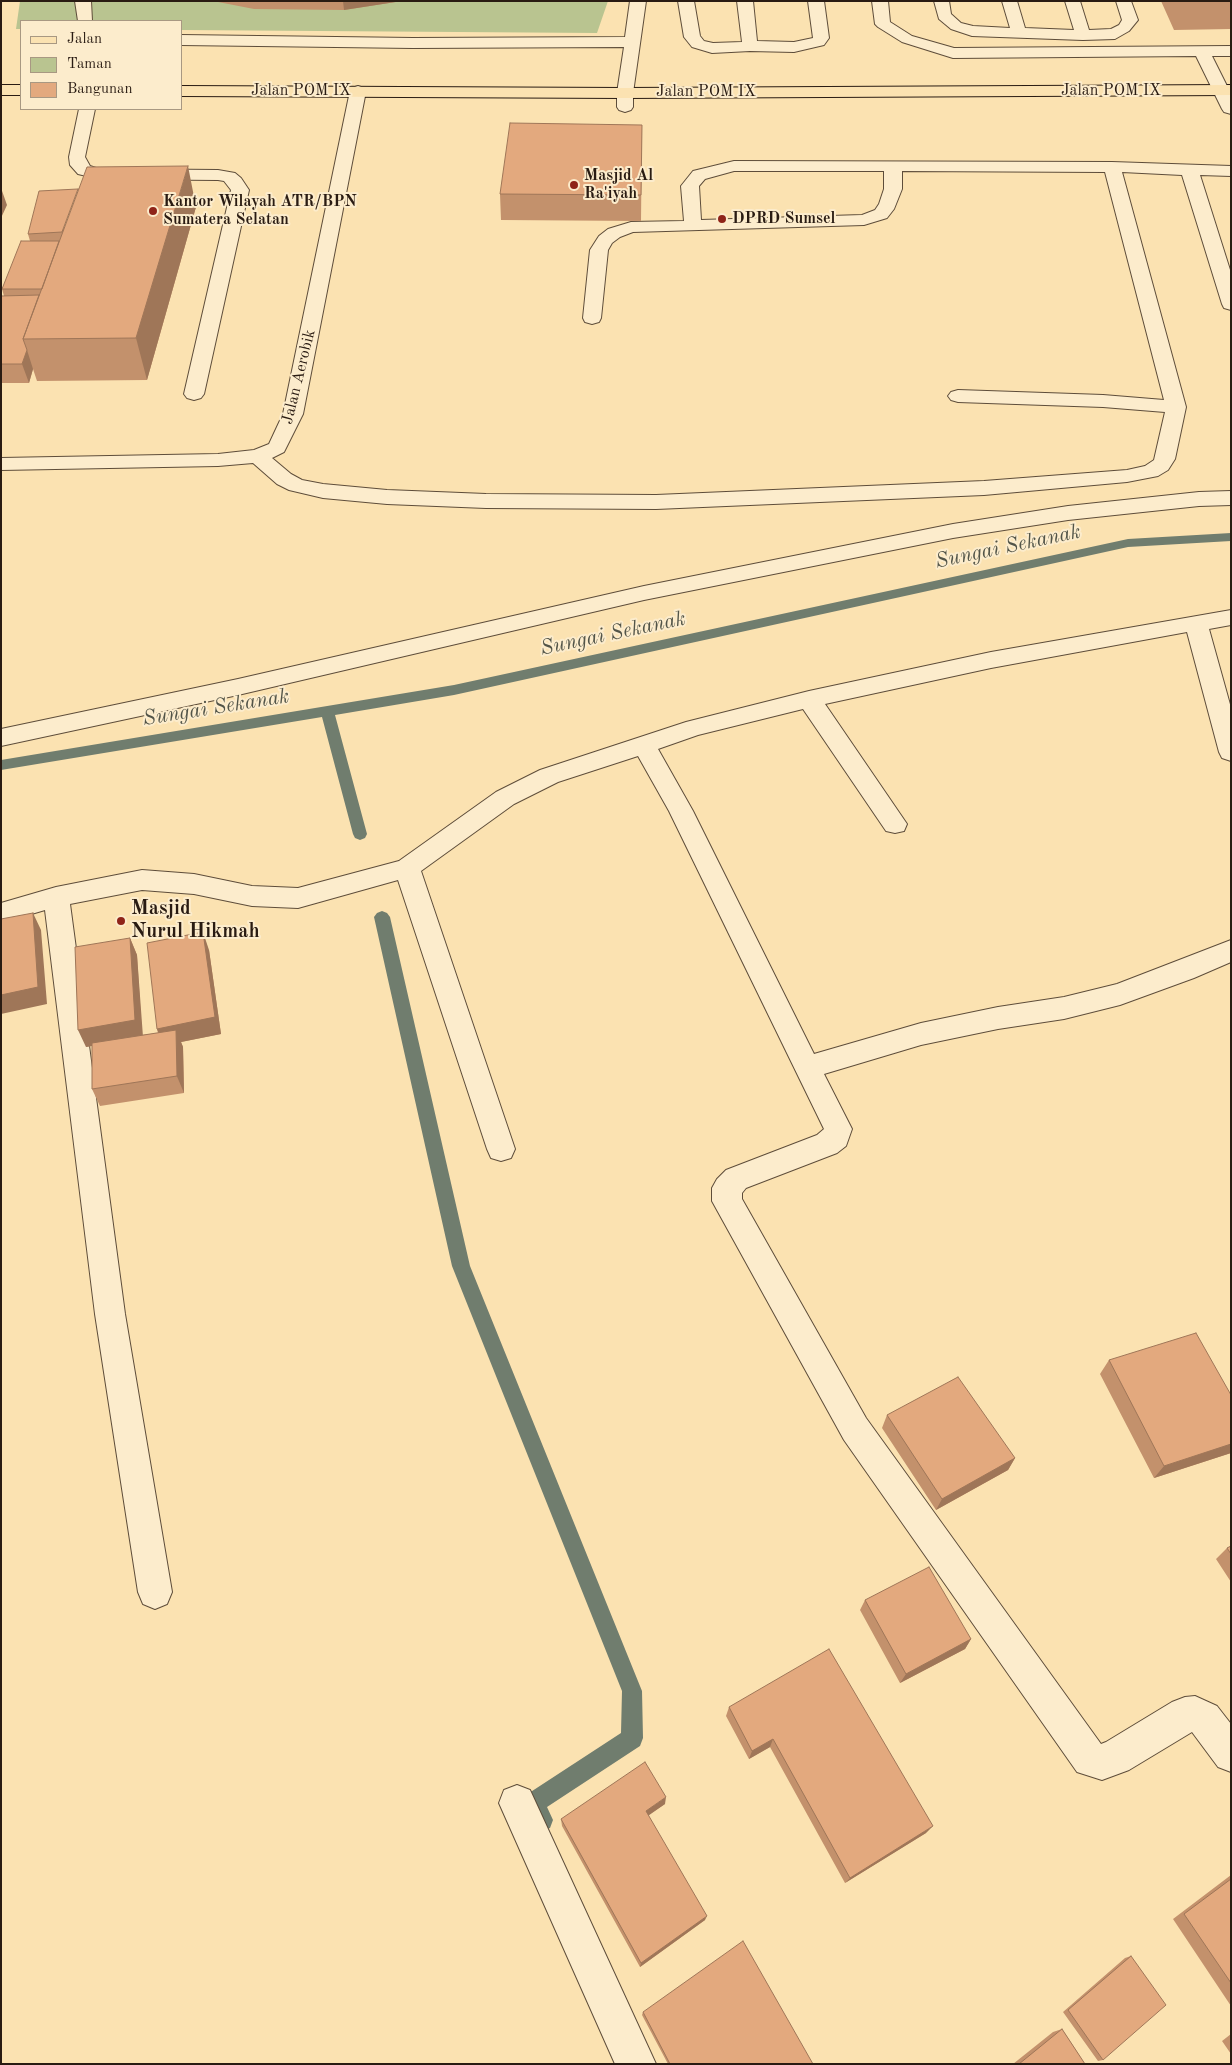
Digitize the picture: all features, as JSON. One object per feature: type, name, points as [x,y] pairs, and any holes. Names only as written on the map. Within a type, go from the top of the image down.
[{"type":"main road","points":[[1,90],[20,90]]},
{"type":"main road","name":"Jalan POM IX","points":[[182,91],[357,99],[625,100],[1226,90]]},
{"type":"main road","name":"Jalan POM IX","points":[[182,106],[357,99]]},
{"type":"main road","name":"Jalan POM IX","points":[[625,100],[874,108]]},
{"type":"main road","points":[[1211,109],[1231,109]]},
{"type":"street","points":[[83,1],[85,20]]},
{"type":"street","points":[[625,100],[638,1]]},
{"type":"street","points":[[686,1],[692,37],[698,44],[712,48],[750,46],[794,48],[818,42],[822,38],[816,1]]},
{"type":"street","points":[[745,1],[750,46]]},
{"type":"street","points":[[880,1],[883,24],[907,39],[953,53],[1231,52]]},
{"type":"street","points":[[941,1],[944,16],[956,26],[972,31],[1083,35],[1115,34],[1124,28],[1130,20],[1123,1]]},
{"type":"street","points":[[1009,1],[1019,34]]},
{"type":"street","points":[[1072,1],[1083,35]]},
{"type":"street","points":[[182,40],[412,43],[632,42]]},
{"type":"street","points":[[1202,52],[1226,90],[1231,109]]},
{"type":"street","name":"Jalan Aerobik","points":[[1,464],[218,460],[258,456],[277,448],[293,414],[357,99]]},
{"type":"street","points":[[87,110],[77,157],[79,165],[84,170],[99,174],[218,175],[228,177],[235,182],[240,190],[194,394]]},
{"type":"street","points":[[693,226],[690,186],[699,176],[734,166],[1112,168],[1231,171]]},
{"type":"street","points":[[592,318],[599,250],[605,240],[614,233],[632,226],[693,226],[864,220],[881,214],[888,205],[893,189],[893,166]]},
{"type":"street","points":[[258,456],[284,479],[296,485],[323,491],[387,497],[486,501],[656,502],[984,488],[1127,476],[1151,471],[1162,465],[1165,458],[1176,407],[1112,168]]},
{"type":"street","points":[[1190,171],[1231,304]]},
{"type":"street","points":[[958,396],[1102,401],[1176,407]]},
{"type":"street","points":[[1,738],[228,689],[644,593],[953,531],[1068,513],[1200,499],[1231,498]]},
{"type":"street","points":[[1,913],[56,897],[142,880],[194,884],[252,896],[298,898],[407,868],[505,798],[549,776],[694,728],[809,699],[991,660],[1231,617]]},
{"type":"street","points":[[1196,623],[1231,752]]},
{"type":"street","points":[[809,699],[896,824]]},
{"type":"street","points":[[644,745],[682,811],[751,956],[809,1067],[838,1128],[836,1137],[827,1144],[736,1179],[727,1188],[727,1201],[855,1429],[1090,1759],[1102,1762],[1116,1757],[1185,1715],[1195,1714],[1204,1719],[1231,1754]]},
{"type":"street","points":[[407,868],[501,1149]]},
{"type":"street","points":[[56,897],[110,1314],[155,1592]]},
{"type":"street","points":[[809,1067],[921,1034],[998,1018],[1064,1008],[1120,994],[1185,970],[1231,950]]},
{"type":"street","points":[[517,1803],[636,2064]]},
{"type":"green space","points":[[20,1],[608,1],[597,33],[182,30],[182,20],[20,20],[20,29],[16,29]]},
{"type":"building","name":"Masjid Al Ra'iyah","points":[[510,123],[642,125],[641,195],[500,194]]},
{"type":"building","points":[[188,166],[136,338],[23,339],[87,167]]},
{"type":"building","points":[[78,189],[62,232],[28,234],[39,191]]},
{"type":"building","points":[[21,241],[59,241],[42,289],[2,289]]},
{"type":"building","points":[[39,295],[23,339],[27,350],[22,364],[1,364],[1,296]]},
{"type":"building","points":[[33,913],[38,987],[1,995],[1,919]]},
{"type":"building","points":[[203,932],[215,1017],[157,1029],[147,943]]},
{"type":"building","points":[[130,938],[135,1020],[78,1030],[75,947]]},
{"type":"building","points":[[176,1030],[177,1076],[92,1089],[92,1043]]},
{"type":"building","points":[[1196,1333],[1231,1395],[1231,1444],[1164,1466],[1109,1360]]},
{"type":"building","points":[[958,1377],[1015,1458],[942,1499],[887,1415]]},
{"type":"building","points":[[1231,1546],[1231,1554],[1227,1548]]},
{"type":"building","points":[[929,1567],[971,1639],[906,1674],[865,1600]]},
{"type":"building","points":[[829,1649],[933,1826],[850,1878],[773,1739],[752,1751],[729,1707]]},
{"type":"building","points":[[645,1762],[666,1797],[646,1811],[707,1916],[641,1963],[561,1819]]},
{"type":"building","points":[[1231,1879],[1231,1983],[1184,1914]]},
{"type":"building","points":[[743,1941],[813,2064],[670,2064],[643,2012]]},
{"type":"building","points":[[1131,1956],[1166,2005],[1103,2060],[1068,2010]]},
{"type":"building","points":[[1062,2029],[1085,2064],[1019,2064]]},
{"type":"waterway","name":"Sungai Sekanak","points":[[327,711],[454,690],[1128,543],[1231,537]]},
{"type":"waterway","name":"Sungai Sekanak","points":[[1,765],[327,711]]},
{"type":"waterway","points":[[327,711],[360,834]]},
{"type":"waterway","points":[[382,917],[461,1266],[632,1691],[632,1738],[534,1803],[542,1820]]},
{"type":"place","name":"Masjid Al Ra'iyah","points":[[574,185]]},
{"type":"place","name":"Kantor Wilayah ATR/BPN Sumatera Selatan","points":[[153,211]]},
{"type":"place","name":"DPRD Sumsel","points":[[722,219]]},
{"type":"place","name":"Masjid Nurul Hikmah","points":[[121,921]]}]
